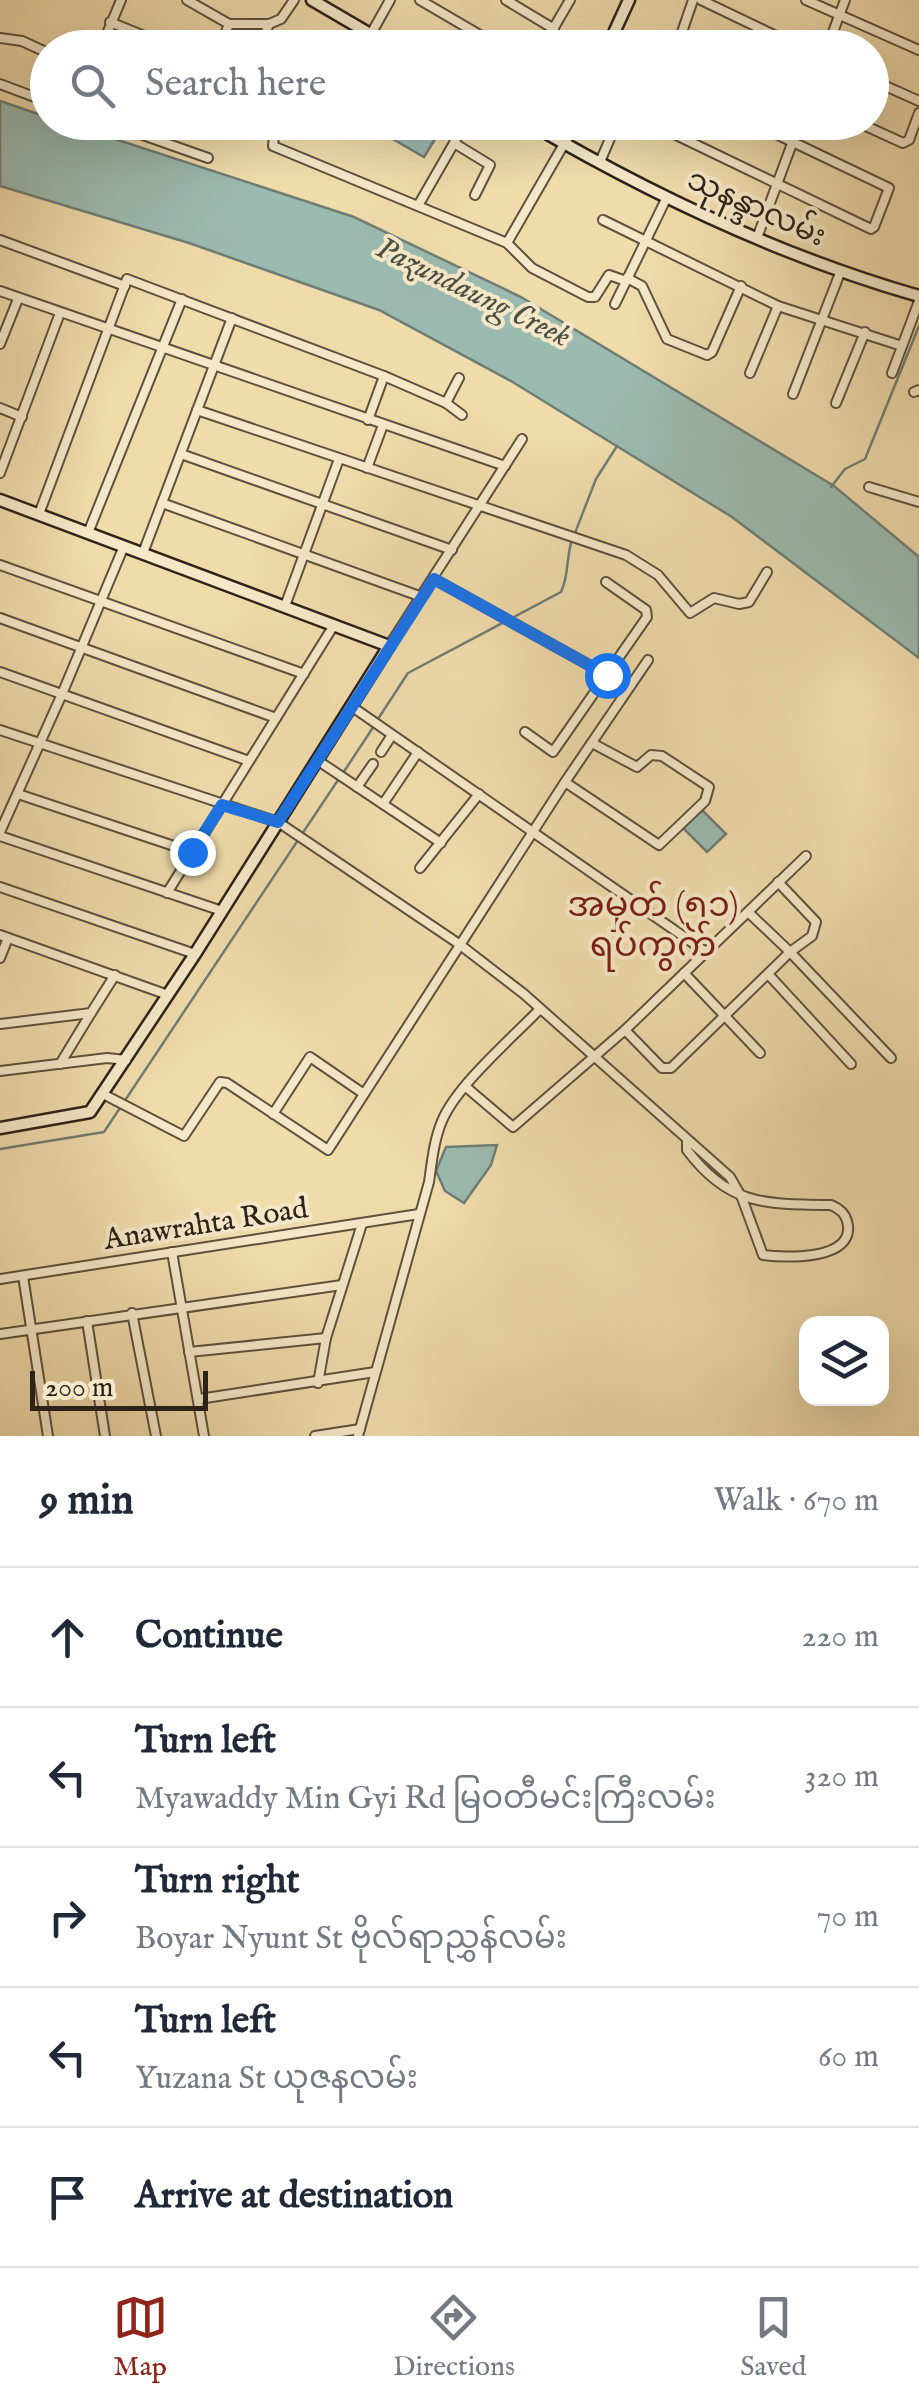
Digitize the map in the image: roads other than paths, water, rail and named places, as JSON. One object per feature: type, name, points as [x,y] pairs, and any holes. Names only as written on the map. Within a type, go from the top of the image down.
[{"type":"main road","points":[[312,0],[363,30]]},
{"type":"main road","points":[[616,30],[630,0]]},
{"type":"main road","name":"သုနန္ဒာလမ်း","points":[[557,140],[757,238],[840,273],[919,298]]},
{"type":"main road","points":[[564,144],[566,140]]},
{"type":"main road","points":[[0,500],[389,646],[195,954],[90,1112],[0,1128]]},
{"type":"street","points":[[107,30],[122,0]]},
{"type":"street","points":[[187,0],[229,24],[268,24],[281,19],[294,0]]},
{"type":"street","points":[[372,30],[390,0]]},
{"type":"street","points":[[420,0],[471,30]]},
{"type":"street","points":[[506,0],[554,28],[570,0]]},
{"type":"street","points":[[685,30],[697,0],[762,30]]},
{"type":"street","points":[[806,0],[872,30]]},
{"type":"street","points":[[834,30],[844,0]]},
{"type":"street","points":[[110,22],[130,30]]},
{"type":"street","points":[[227,30],[229,24]]},
{"type":"street","points":[[266,30],[268,24]]},
{"type":"street","points":[[889,37],[919,50]]},
{"type":"street","points":[[0,38],[30,45]]},
{"type":"street","points":[[0,84],[30,95]]},
{"type":"street","points":[[889,88],[919,101]]},
{"type":"street","points":[[889,136],[907,142],[919,113]]},
{"type":"street","points":[[157,140],[208,158]]},
{"type":"street","points":[[274,140],[273,146],[507,243],[532,268],[591,298],[597,296],[610,274],[642,286],[667,339],[707,355],[712,352],[741,286]]},
{"type":"street","points":[[419,204],[456,140]]},
{"type":"street","points":[[600,162],[609,140]]},
{"type":"street","points":[[686,140],[872,229],[889,188],[788,140]]},
{"type":"street","points":[[757,238],[792,142]]},
{"type":"street","points":[[454,143],[490,165],[475,195]]},
{"type":"street","points":[[507,243],[564,144]]},
{"type":"street","points":[[615,304],[667,197]]},
{"type":"street","points":[[603,220],[778,306],[902,346]]},
{"type":"street","points":[[0,240],[232,318],[384,376],[446,403],[462,415]]},
{"type":"street","points":[[793,394],[840,273]]},
{"type":"street","points":[[38,514],[126,282]]},
{"type":"street","points":[[0,291],[505,466]]},
{"type":"street","points":[[0,341],[18,298]]},
{"type":"street","points":[[892,373],[919,298]]},
{"type":"street","points":[[88,533],[182,300]]},
{"type":"street","points":[[750,373],[778,306]]},
{"type":"street","points":[[0,473],[60,313]]},
{"type":"street","points":[[143,553],[232,318]]},
{"type":"street","points":[[836,404],[864,332]]},
{"type":"street","points":[[368,420],[384,376]]},
{"type":"street","points":[[446,403],[459,378]]},
{"type":"street","points":[[0,408],[22,417]]},
{"type":"street","points":[[197,410],[646,564],[690,612],[714,598],[746,604],[768,572]]},
{"type":"street","points":[[367,468],[383,424]]},
{"type":"street","points":[[389,646],[522,439]]},
{"type":"street","points":[[180,454],[452,550]]},
{"type":"street","points":[[285,606],[340,459]]},
{"type":"street","points":[[869,487],[919,502]]},
{"type":"street","points":[[162,503],[422,597]]},
{"type":"street","points":[[124,546],[0,834],[222,911]]},
{"type":"street","points":[[0,565],[304,674]]},
{"type":"street","points":[[434,579],[607,675]]},
{"type":"street","points":[[525,732],[554,752],[648,613],[606,582]]},
{"type":"street","points":[[0,618],[276,718]]},
{"type":"street","points":[[166,892],[304,674],[330,624]]},
{"type":"street","points":[[104,1094],[184,1136],[220,1082],[227,1083],[328,1150],[532,830],[648,660]]},
{"type":"street","points":[[0,672],[249,761]]},
{"type":"street","points":[[351,706],[706,952]]},
{"type":"street","points":[[0,730],[278,822],[459,944],[540,1009],[730,1177],[742,1198],[762,1255],[798,1258],[821,1254],[846,1239],[847,1220],[839,1208],[742,1198]]},
{"type":"street","points":[[381,752],[392,735]]},
{"type":"street","points":[[565,782],[660,845],[705,801],[709,787],[662,756],[651,755],[637,767],[592,743]]},
{"type":"street","points":[[383,804],[418,752]]},
{"type":"street","points":[[318,760],[441,843]]},
{"type":"street","points":[[357,787],[374,764]]},
{"type":"street","points":[[18,794],[192,852]]},
{"type":"street","points":[[420,868],[480,794]]},
{"type":"street","points":[[466,1087],[513,1127],[625,1030],[806,856]]},
{"type":"street","points":[[625,1030],[667,1070],[790,952],[812,936],[816,922],[778,882]]},
{"type":"street","points":[[0,887],[195,954]]},
{"type":"street","points":[[748,912],[891,1058]]},
{"type":"street","points":[[0,958],[4,937],[168,995]]},
{"type":"street","points":[[684,972],[760,1053]]},
{"type":"street","points":[[768,974],[851,1064]]},
{"type":"street","points":[[60,1064],[115,975]]},
{"type":"street","points":[[315,1436],[359,1433],[444,1117],[466,1087],[540,1009]]},
{"type":"street","points":[[0,1024],[92,1013]]},
{"type":"street","points":[[273,1114],[310,1057],[364,1094]]},
{"type":"street","points":[[0,1071],[126,1060]]},
{"type":"street","name":"Anawrahta Road","points":[[0,1279],[419,1214]]},
{"type":"street","points":[[318,1383],[326,1338],[362,1224]]},
{"type":"street","points":[[172,1252],[204,1436]]},
{"type":"street","points":[[22,1276],[48,1436]]},
{"type":"street","points":[[0,1334],[342,1285]]},
{"type":"street","points":[[132,1314],[156,1436]]},
{"type":"street","points":[[87,1321],[105,1436]]},
{"type":"street","points":[[189,1352],[326,1338]]},
{"type":"street","points":[[199,1399],[375,1372]]},
{"type":"water","name":"Pazundaung Creek","points":[[0,101],[30,111],[30,140],[118,140],[354,217],[521,297],[834,486],[919,557],[919,658],[732,517],[511,381],[379,310],[189,243],[0,186]]},
{"type":"water","points":[[395,140],[434,140],[424,157]]},
{"type":"water","points":[[702,810],[726,834],[707,852],[683,828]]},
{"type":"water","points":[[497,1145],[491,1165],[464,1203],[445,1191],[436,1171],[446,1147]]},
{"type":"waterway","points":[[831,487],[845,469],[865,459],[919,326]]},
{"type":"waterway","points":[[575,533],[596,479],[617,446]]},
{"type":"waterway","points":[[378,719],[408,673],[561,592],[572,540]]},
{"type":"waterway","points":[[343,773],[374,726]]},
{"type":"waterway","points":[[0,1149],[104,1132],[338,780]]},
{"type":"district","name":"အမှတ် (၅၁) ရပ်ကွက်","points":[[653,926]]}]
